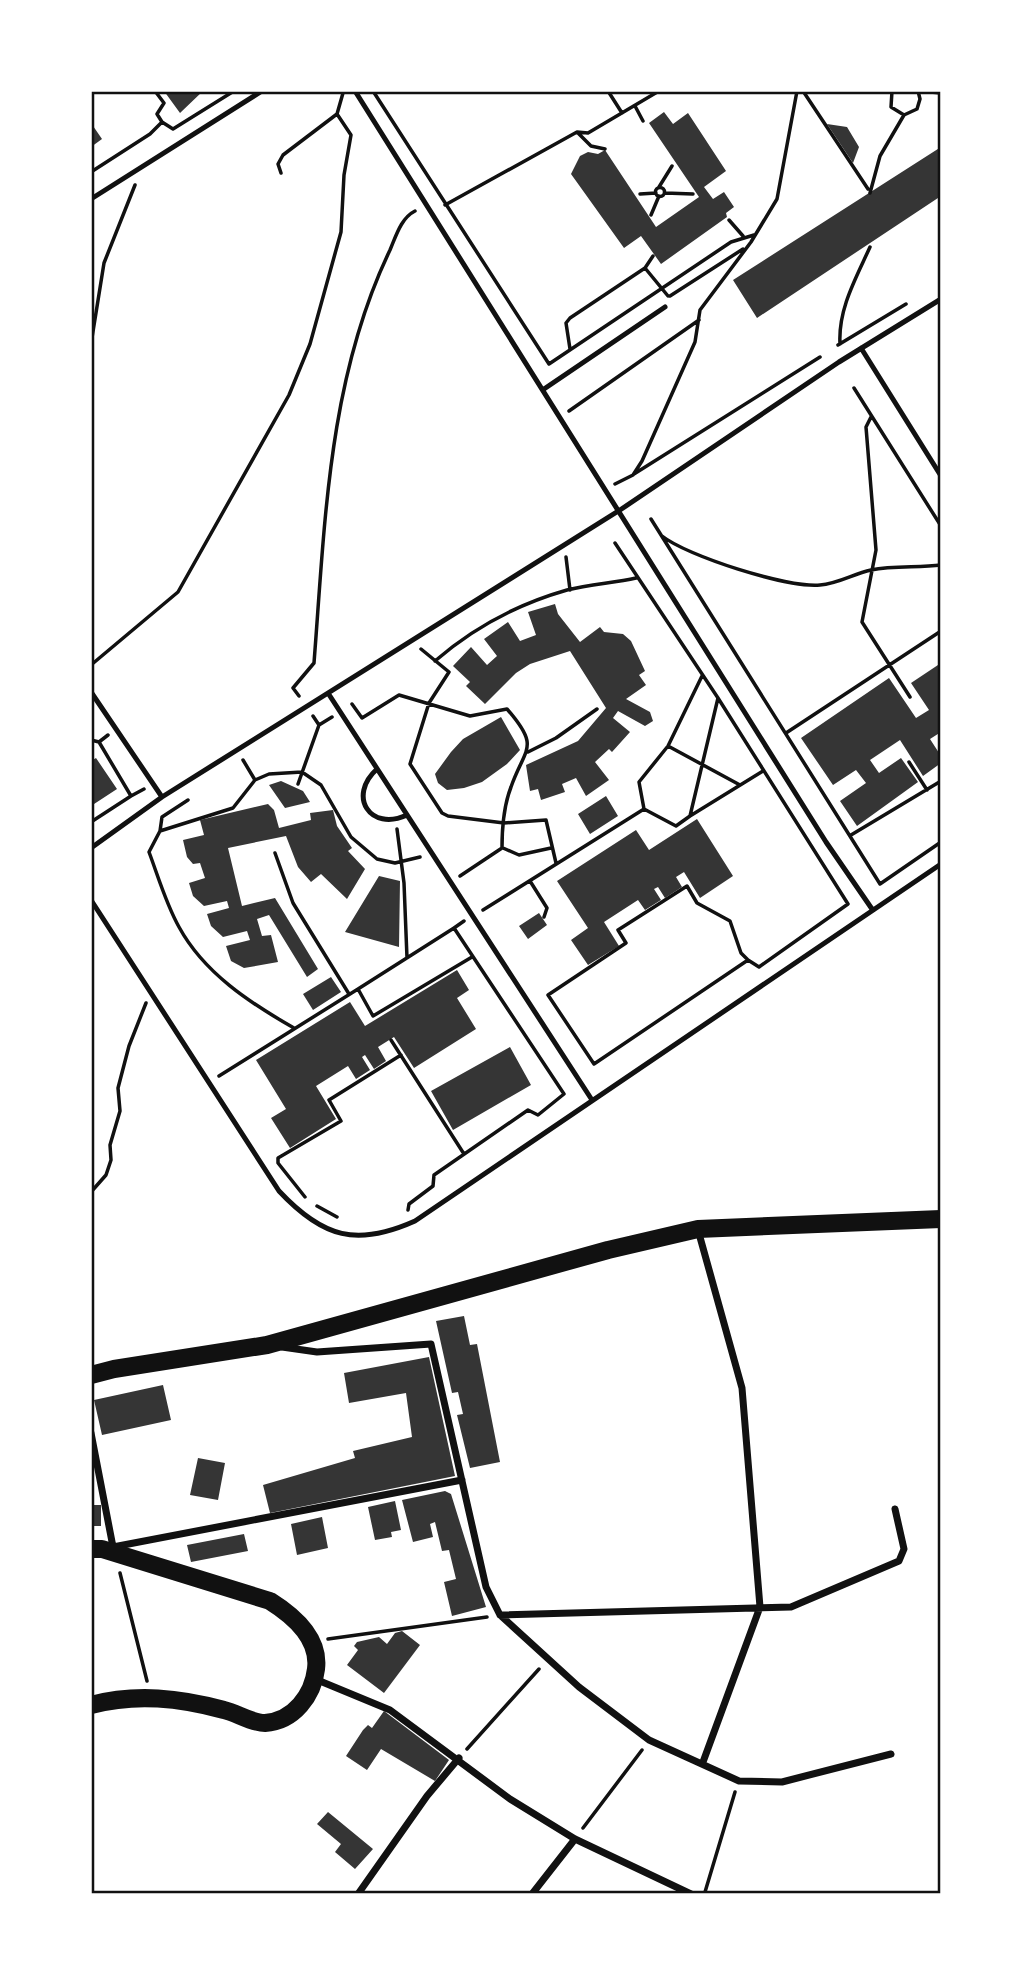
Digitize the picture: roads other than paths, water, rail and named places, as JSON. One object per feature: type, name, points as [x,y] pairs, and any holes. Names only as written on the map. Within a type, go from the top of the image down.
[{"type":"highway","points":[[91,1375],[114,1368],[267,1345],[595,1254],[698,1229],[941,1219]]},
{"type":"highway","points":[[91,1704],[151,1697],[226,1710],[263,1723],[281,1720],[295,1711],[307,1697],[315,1679],[317,1662],[312,1641],[292,1616],[271,1601],[105,1550]]},
{"type":"street","points":[[698,1229],[742,1388],[760,1607],[703,1762]]},
{"type":"street","points":[[267,1345],[317,1352],[431,1344],[486,1587],[500,1615],[547,1660],[649,1740],[703,1762],[739,1781],[782,1782],[891,1754]]},
{"type":"street","points":[[91,1433],[105,1550],[462,1480]]},
{"type":"street","points":[[500,1615],[791,1607],[900,1561],[905,1549],[895,1509]]},
{"type":"street","points":[[315,1679],[390,1710],[459,1758],[510,1799],[575,1839],[691,1894]]},
{"type":"street","points":[[358,1894],[427,1796],[459,1758]]},
{"type":"street","points":[[532,1894],[575,1839]]},
{"type":"lane","points":[[91,199],[262,91]]},
{"type":"lane","points":[[355,91],[826,842],[872,909]]},
{"type":"lane","points":[[91,848],[162,797],[620,510],[861,348],[941,299]]},
{"type":"lane","points":[[544,389],[665,307]]},
{"type":"lane","points":[[861,348],[941,476]]},
{"type":"lane","points":[[91,692],[162,797]]},
{"type":"lane","points":[[328,693],[592,1100]]},
{"type":"lane","points":[[377,769],[367,777],[362,789],[363,803],[370,814],[382,820],[395,820],[407,815]]},
{"type":"lane","points":[[91,900],[279,1191],[307,1218],[357,1236],[376,1237],[415,1221],[941,864]]}]
